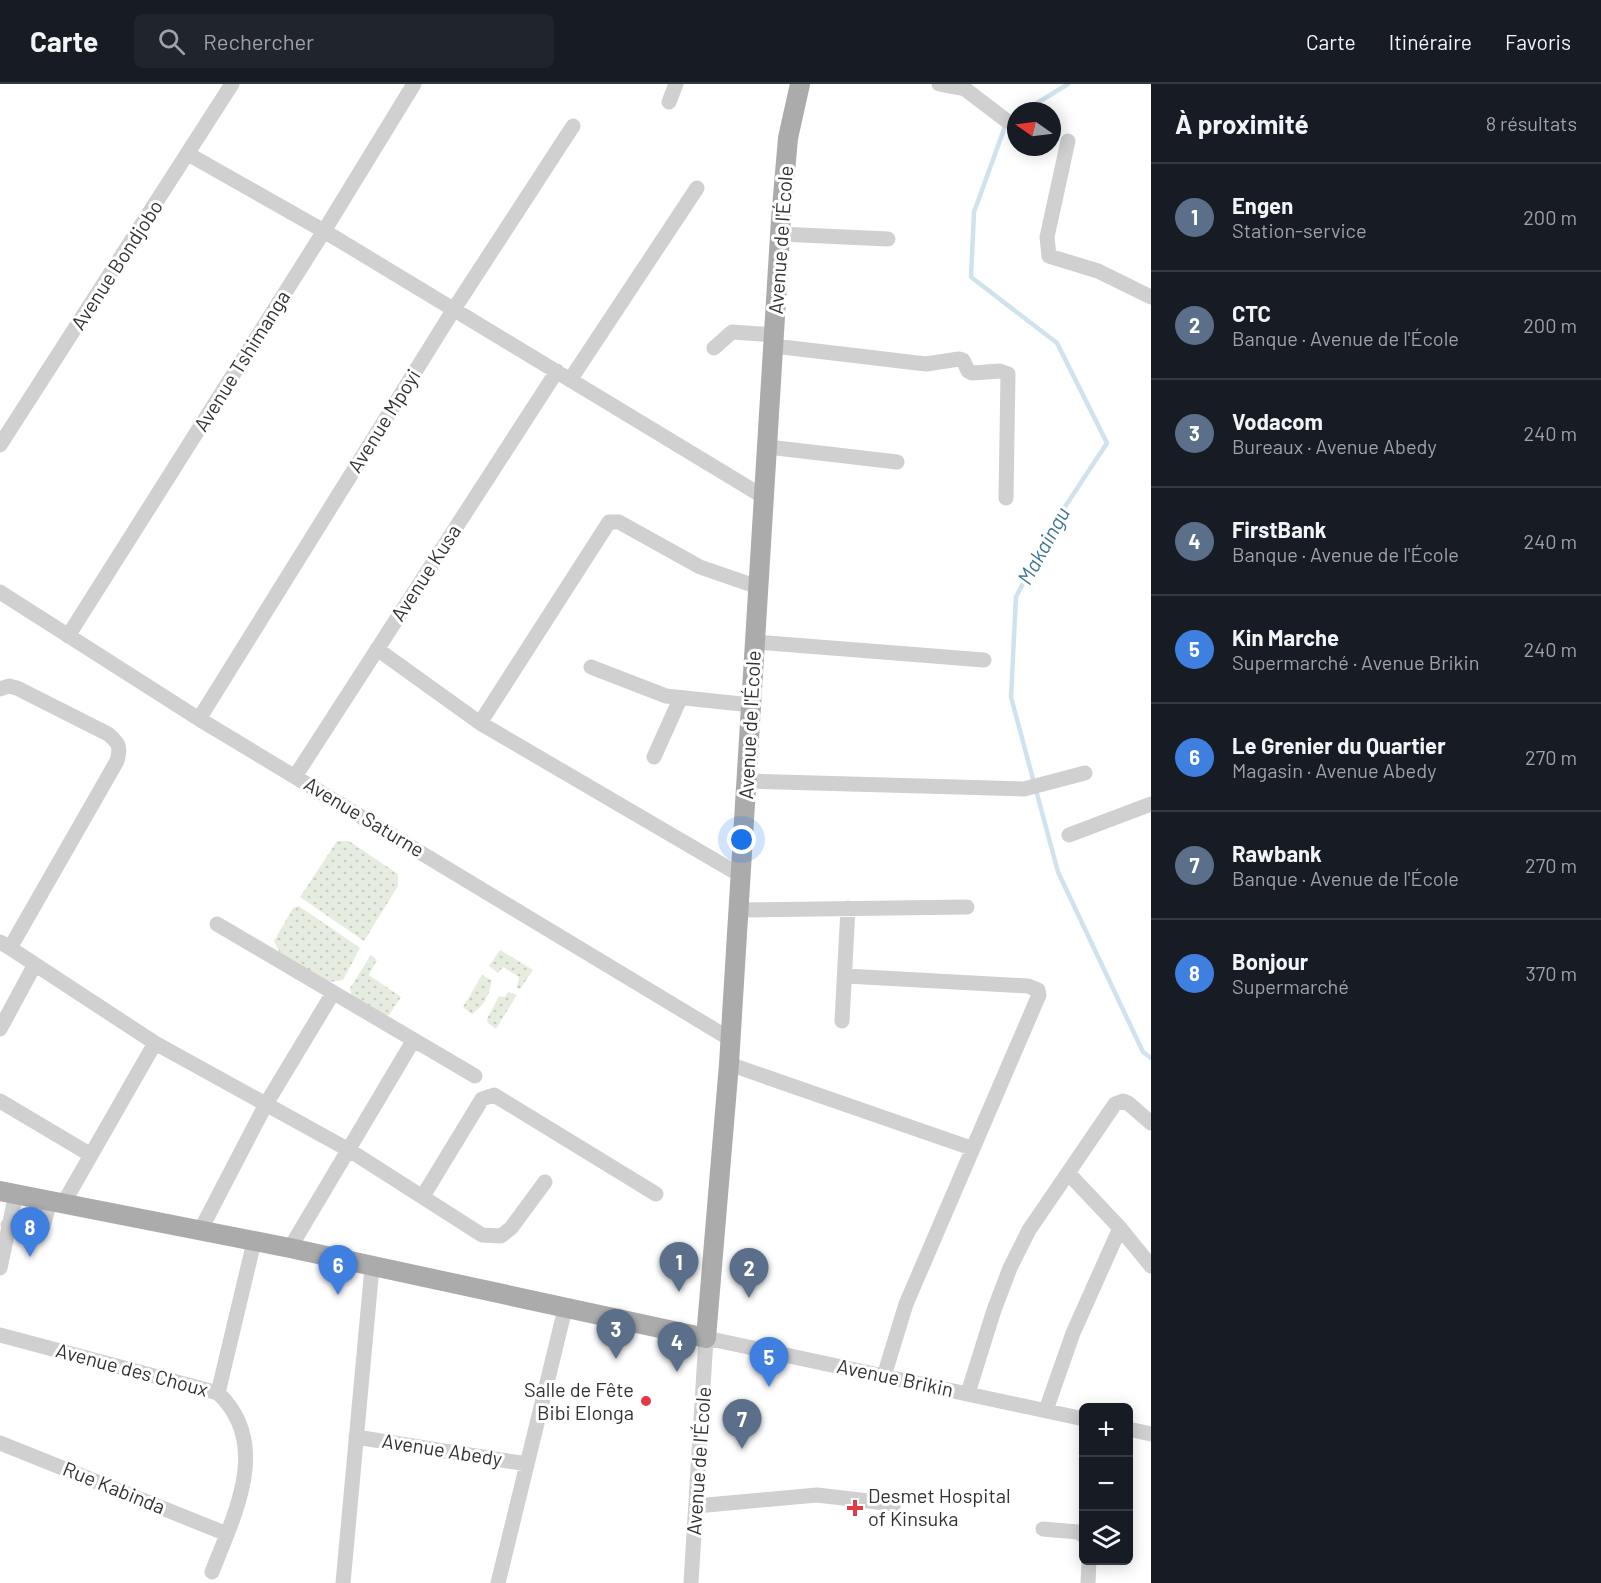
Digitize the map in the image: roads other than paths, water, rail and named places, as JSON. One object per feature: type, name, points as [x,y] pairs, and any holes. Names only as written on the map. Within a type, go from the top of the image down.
[{"type":"main road","name":"Avenue de l'École","points":[[706,1338],[729,1064],[780,234],[788,138],[800,84]]},
{"type":"main road","points":[[8,1193],[290,1248],[706,1338]]},
{"type":"street","name":"Avenue Bondjobo","points":[[0,445],[5,428],[188,154],[232,84]]},
{"type":"street","name":"Avenue Tshimanga","points":[[68,636],[324,231],[414,84]]},
{"type":"street","points":[[669,102],[676,84]]},
{"type":"street","points":[[939,84],[965,88],[1007,121]]},
{"type":"street","name":"Avenue Mpoyi","points":[[199,718],[454,309],[573,126]]},
{"type":"street","points":[[1068,141],[1047,237],[1049,256],[1098,271],[1151,297]]},
{"type":"street","points":[[188,154],[324,231],[764,497]]},
{"type":"street","name":"Avenue Kusa","points":[[296,775],[377,649],[564,376],[697,188]]},
{"type":"street","points":[[780,234],[888,239]]},
{"type":"street","points":[[714,348],[732,332],[775,341],[926,364],[959,359],[972,373],[1000,371],[1008,374],[1010,379],[1006,498]]},
{"type":"street","points":[[768,447],[897,462]]},
{"type":"street","points":[[480,723],[609,522],[619,522],[700,567],[758,587]]},
{"type":"street","name":"Avenue Saturne","points":[[0,592],[199,718],[730,1039]]},
{"type":"street","points":[[755,642],[984,660]]},
{"type":"street","points":[[377,649],[480,723],[740,875]]},
{"type":"street","points":[[591,667],[632,684],[680,699],[751,705]]},
{"type":"street","points":[[0,689],[9,686],[17,688],[108,734],[117,741],[120,749],[117,761],[5,945],[155,1043],[349,1150],[483,1235],[501,1236],[511,1228],[544,1182]]},
{"type":"street","points":[[654,757],[680,699]]},
{"type":"street","points":[[747,780],[1024,789],[1085,773]]},
{"type":"street","points":[[1068,836],[1151,804]]},
{"type":"street","points":[[738,910],[967,907]]},
{"type":"street","points":[[842,1021],[848,908]]},
{"type":"street","points":[[217,924],[475,1076]]},
{"type":"street","points":[[0,1029],[34,966]]},
{"type":"street","points":[[846,976],[1028,986],[1038,990],[1037,1001],[971,1148],[906,1304],[884,1376]]},
{"type":"street","points":[[200,1231],[266,1104],[333,993]]},
{"type":"street","points":[[290,1248],[413,1041]]},
{"type":"street","points":[[8,1225],[39,1232],[91,1155],[155,1043]]},
{"type":"street","points":[[729,1064],[971,1148]]},
{"type":"street","points":[[423,1196],[482,1099],[488,1095],[494,1095],[656,1194]]},
{"type":"street","points":[[0,1101],[91,1155]]},
{"type":"street","points":[[968,1393],[994,1310],[1010,1268],[1029,1230],[1118,1101],[1128,1103],[1151,1123]]},
{"type":"street","points":[[1069,1174],[1120,1228],[1151,1266]]},
{"type":"street","points":[[0,1268],[8,1225],[8,1193]]},
{"type":"street","points":[[1046,1410],[1073,1333],[1120,1228]]},
{"type":"street","name":"Avenue des Choux","points":[[0,1335],[218,1393],[254,1242]]},
{"type":"street","name":"Avenue Abedy","points":[[343,1583],[372,1267]]},
{"type":"street","name":"Avenue Abedy","points":[[498,1583],[565,1309]]},
{"type":"street","name":"Avenue Brikin","points":[[706,1338],[1079,1418]]},
{"type":"street","name":"Avenue de l'École","points":[[691,1583],[706,1338]]},
{"type":"street","points":[[212,1572],[239,1502],[247,1460],[240,1419],[230,1404],[218,1393]]},
{"type":"street","points":[[1133,1430],[1151,1434]]},
{"type":"street","name":"Avenue Abedy","points":[[356,1437],[527,1464]]},
{"type":"street","name":"Rue Kabinda","points":[[0,1443],[227,1534]]},
{"type":"street","points":[[696,1506],[817,1495],[894,1504]]},
{"type":"street","points":[[1043,1529],[1079,1533]]},
{"type":"street","points":[[1088,1583],[1089,1565]]},
{"type":"waterway","name":"Makaingu","points":[[1039,102],[1068,84]]},
{"type":"waterway","name":"Makaingu","points":[[1007,121],[974,212],[971,277],[1057,343],[1107,443],[1051,528],[1016,597],[1011,697],[1058,872],[1143,1052],[1151,1058]]},
{"type":"place","name":"Bonjour","points":[[30,1257]]},
{"type":"place","name":"Engen","points":[[679,1292]]},
{"type":"place","name":"Le Grenier du Quartier","points":[[338,1295]]},
{"type":"place","name":"CTC","points":[[749,1298]]},
{"type":"place","name":"Vodacom","points":[[616,1359]]},
{"type":"place","name":"FirstBank","points":[[677,1372]]},
{"type":"place","name":"Kin Marche","points":[[769,1387]]},
{"type":"place","name":"Salle de Fête Bibi Elonga","points":[[646,1401]]},
{"type":"place","name":"Rawbank","points":[[742,1449]]},
{"type":"place","name":"Desmet Hospital of Kinsuka","points":[[855,1508]]}]
